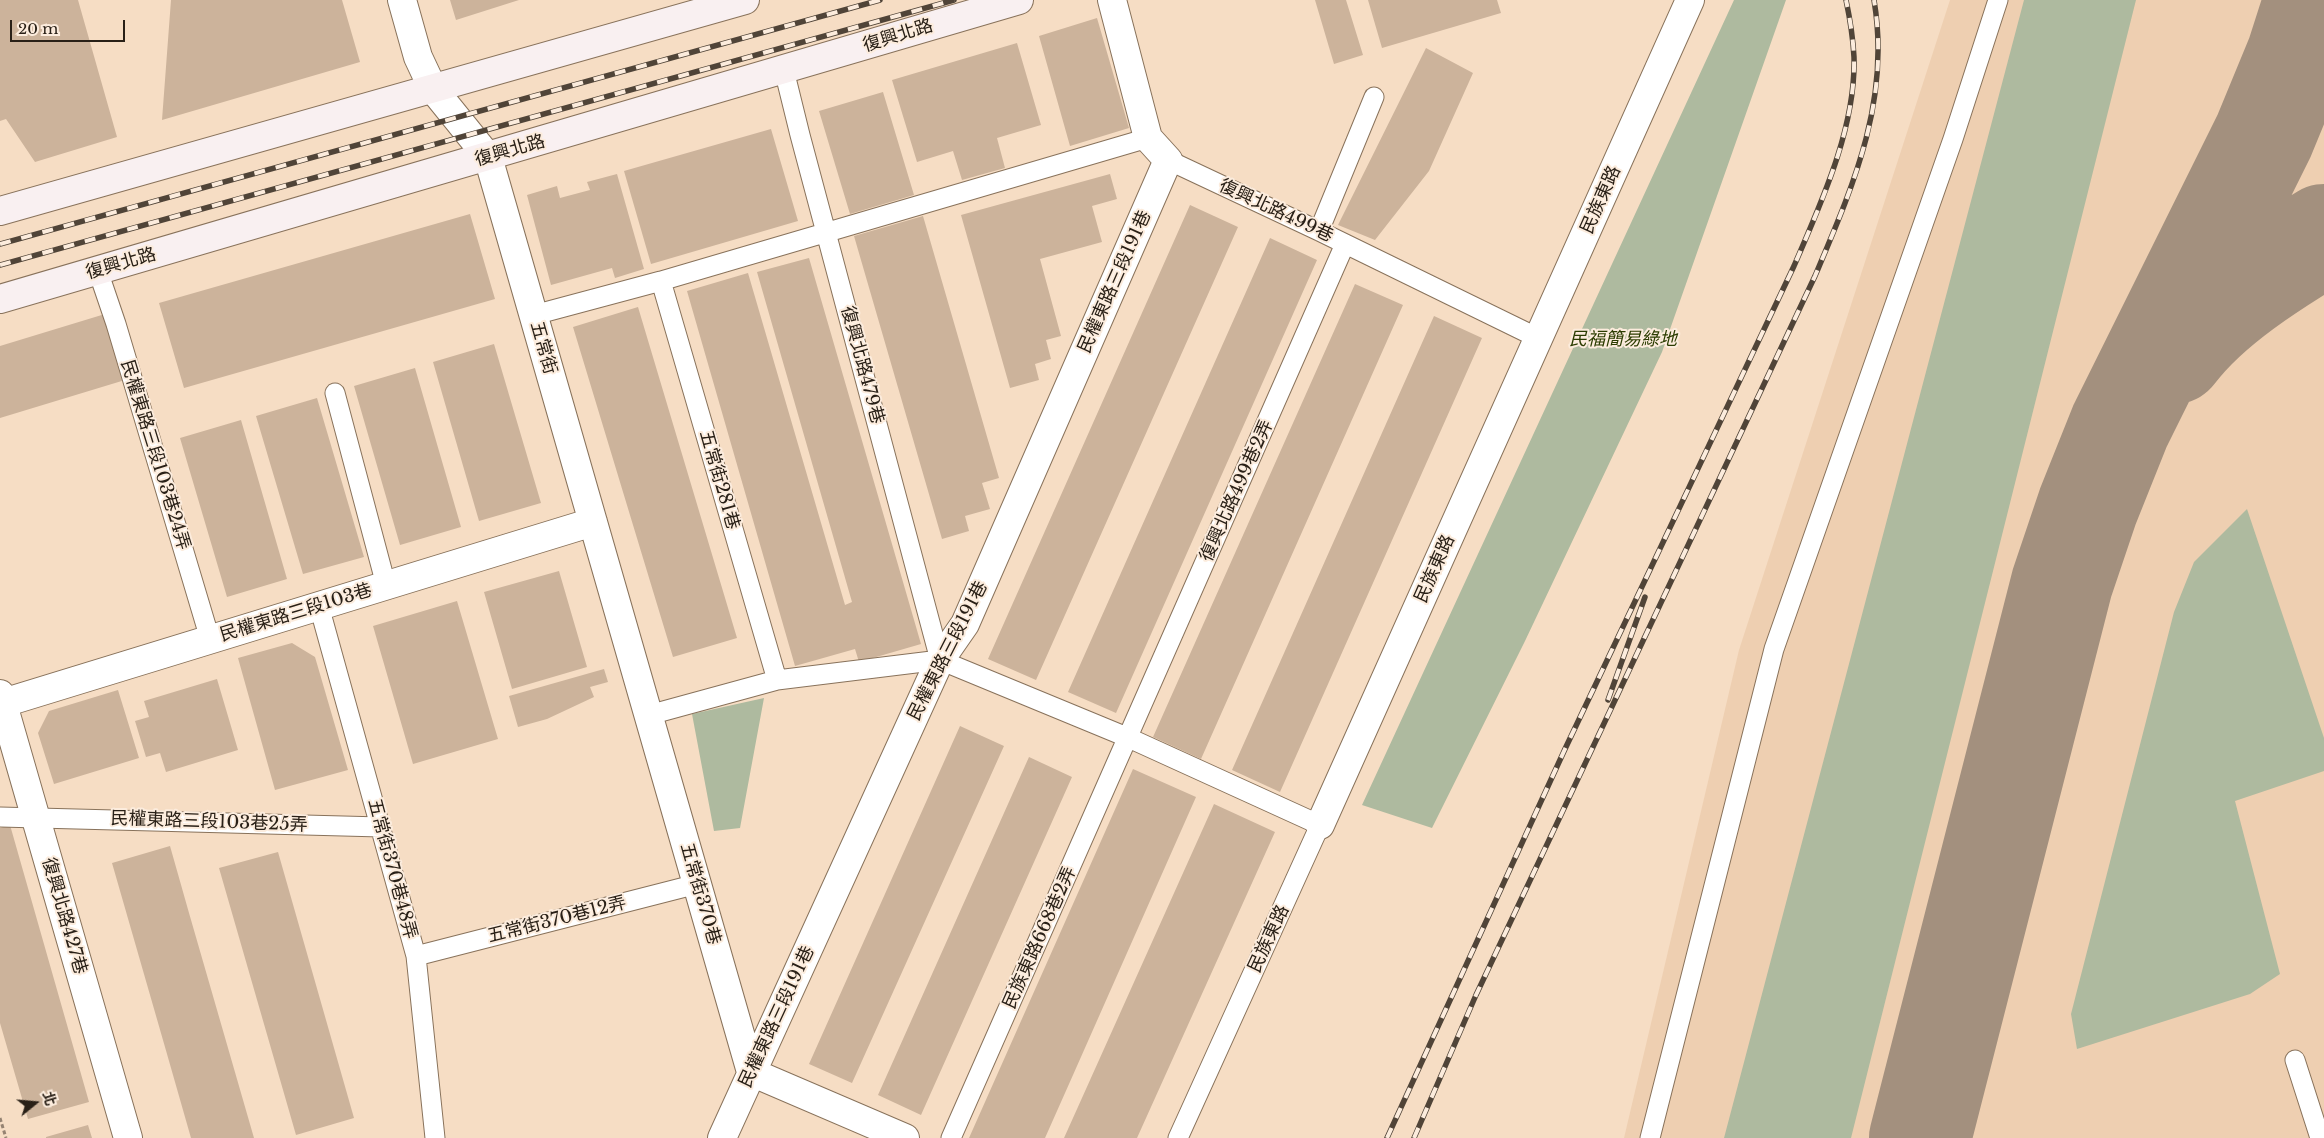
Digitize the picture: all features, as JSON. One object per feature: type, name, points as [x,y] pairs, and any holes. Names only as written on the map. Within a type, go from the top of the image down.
[{"type":"main road","points":[[0,211],[745,0]]},
{"type":"main road","name":"復興北路","points":[[0,299],[1019,0]]},
{"type":"street","name":"五常街","points":[[402,0],[418,57],[433,89],[488,157],[649,715]]},
{"type":"street","name":"復興北路499巷","points":[[1112,0],[1148,138],[1168,160]]},
{"type":"street","name":"民族東路","points":[[1320,825],[1690,0]]},
{"type":"street","name":"民權東路三段191巷","points":[[722,1138],[940,660],[965,624],[1168,160]]},
{"type":"street","name":"民權東路三段103巷","points":[[1,701],[593,522]]},
{"type":"street","name":"復興北路427巷","points":[[1,701],[128,1138]]},
{"type":"street","name":"五常街370巷","points":[[649,715],[751,1072]]},
{"type":"street","points":[[751,1072],[905,1138]]},
{"type":"lane","points":[[1650,1138],[1774,649],[1953,139],[1998,0]]},
{"type":"lane","name":"復興北路479巷","points":[[784,70],[940,660]]},
{"type":"lane","points":[[1319,231],[1374,97]]},
{"type":"lane","points":[[534,315],[661,281],[1148,138]]},
{"type":"lane","name":"復興北路499巷","points":[[1168,160],[1538,338]]},
{"type":"lane","name":"復興北路499巷2弄","points":[[1129,738],[1345,244]]},
{"type":"lane","name":"民權東路三段103巷24弄","points":[[98,271],[114,317],[210,639]]},
{"type":"lane","name":"五常街281巷","points":[[661,281],[777,680]]},
{"type":"lane","points":[[336,393],[386,585]]},
{"type":"lane","name":"五常街370巷48弄","points":[[319,606],[416,956],[434,1138]]},
{"type":"lane","points":[[649,715],[777,680],[940,660],[1129,738],[1320,825]]},
{"type":"lane","name":"民族東路668巷2弄","points":[[951,1138],[1129,738]]},
{"type":"lane","name":"民權東路三段103巷25弄","points":[[0,817],[381,827]]},
{"type":"lane","name":"民族東路","points":[[1178,1138],[1320,825]]},
{"type":"lane","name":"五常街370巷12弄","points":[[416,956],[697,884]]},
{"type":"lane","points":[[2295,1060],[2320,1138]]},
{"type":"path","points":[[0,1118],[6,1138]]},
{"type":"shaded area","points":[[1950,0],[2324,0],[2324,1138],[1624,1138],[1739,650]]},
{"type":"green space","name":"民福簡易綠地","points":[[1734,0],[1786,0],[1662,352],[1525,641],[1432,828],[1362,805]]},
{"type":"green space","points":[[2024,0],[2136,0],[1851,1138],[1724,1138]]},
{"type":"green space","points":[[2247,509],[2324,738],[2324,771],[2235,801],[2280,974],[2250,994],[2077,1049],[2071,1014],[2174,612],[2194,562]]},
{"type":"green space","points":[[764,698],[740,828],[714,831],[692,714]]},
{"type":"building","points":[[0,0],[78,0],[117,137],[35,162],[6,119],[0,121]]},
{"type":"building","points":[[171,0],[342,0],[360,62],[162,120]]},
{"type":"building","points":[[450,0],[519,0],[456,20]]},
{"type":"building","points":[[1315,0],[1346,0],[1363,55],[1334,64]]},
{"type":"building","points":[[1368,0],[1497,0],[1501,13],[1382,48]]},
{"type":"building","points":[[1097,18],[1129,128],[1070,146],[1039,36]]},
{"type":"building","points":[[1017,43],[1041,125],[997,138],[1005,168],[962,180],[953,151],[917,162],[892,80]]},
{"type":"building","points":[[1426,48],[1473,73],[1429,171],[1375,240],[1338,225]]},
{"type":"building","points":[[883,92],[914,195],[850,214],[819,111]]},
{"type":"building","points":[[771,129],[798,221],[651,264],[624,171]]},
{"type":"building","points":[[617,174],[644,269],[615,278],[612,268],[551,285],[527,195],[557,186],[560,198],[590,190],[587,182]]},
{"type":"building","points":[[1110,174],[1117,199],[1092,206],[1102,242],[1040,259],[1061,336],[1046,340],[1051,359],[1035,364],[1039,380],[1010,388],[961,215]]},
{"type":"building","points":[[1190,205],[1238,227],[1036,680],[988,659]]},
{"type":"building","points":[[470,214],[495,299],[184,388],[159,303]]},
{"type":"building","points":[[923,216],[999,478],[982,483],[990,509],[965,516],[969,531],[942,539],[854,236]]},
{"type":"building","points":[[1270,238],[1317,260],[1116,713],[1068,692]]},
{"type":"building","points":[[809,258],[921,644],[859,662],[855,649],[795,666],[687,291],[748,273],[845,605],[852,602],[757,272]]},
{"type":"building","points":[[1355,284],[1403,305],[1201,759],[1153,737]]},
{"type":"building","points":[[638,307],[737,638],[673,657],[573,327]]},
{"type":"building","points":[[105,314],[125,380],[0,418],[0,346]]},
{"type":"building","points":[[1434,316],[1482,338],[1280,792],[1232,770]]},
{"type":"building","points":[[494,344],[541,503],[479,521],[433,362]]},
{"type":"building","points":[[415,368],[461,527],[400,545],[354,386]]},
{"type":"building","points":[[317,398],[364,557],[303,574],[256,416]]},
{"type":"building","points":[[241,420],[287,579],[227,597],[180,438]]},
{"type":"building","points":[[559,571],[587,667],[512,689],[484,592]]},
{"type":"building","points":[[457,601],[498,739],[413,764],[373,626]]},
{"type":"building","points":[[292,643],[315,657],[348,770],[275,790],[238,658]]},
{"type":"building","points":[[604,669],[608,682],[590,687],[594,697],[547,719],[518,727],[509,696]]},
{"type":"building","points":[[217,679],[238,750],[166,772],[160,753],[146,757],[135,721],[149,717],[144,701]]},
{"type":"building","points":[[118,690],[139,758],[54,784],[38,733],[49,711]]},
{"type":"building","points":[[960,726],[1004,746],[852,1083],[809,1064]]},
{"type":"building","points":[[1029,757],[1072,777],[921,1115],[878,1095]]},
{"type":"building","points":[[1133,769],[1196,797],[1045,1138],[969,1138]]},
{"type":"building","points":[[1214,804],[1275,832],[1137,1138],[1064,1138]]},
{"type":"building","points":[[10,825],[89,1102],[28,1119],[0,1023],[0,828]]},
{"type":"building","points":[[170,846],[254,1138],[191,1138],[112,863]]},
{"type":"building","points":[[278,852],[354,1118],[296,1135],[219,868]]},
{"type":"building","points":[[88,1125],[92,1138],[46,1138],[46,1137]]},
{"type":"taxiway","points":[[1920,1138],[2062,583],[2088,506],[2120,426],[2264,136],[2297,56],[2315,0]]},
{"type":"taxiway","points":[[2174,353],[2205,319],[2243,288],[2324,235]]},
{"type":"railway","points":[[0,244],[880,0]]},
{"type":"railway","points":[[0,265],[954,0]]},
{"type":"railway","points":[[1387,1138],[1565,749],[1794,266],[1815,217],[1843,138],[1853,84],[1854,57],[1846,0]]},
{"type":"railway","points":[[1414,1138],[1476,995],[1815,276],[1843,209],[1855,176],[1873,108],[1877,73],[1878,37],[1874,0]]},
{"type":"railway","points":[[1608,700],[1645,597]]}]
